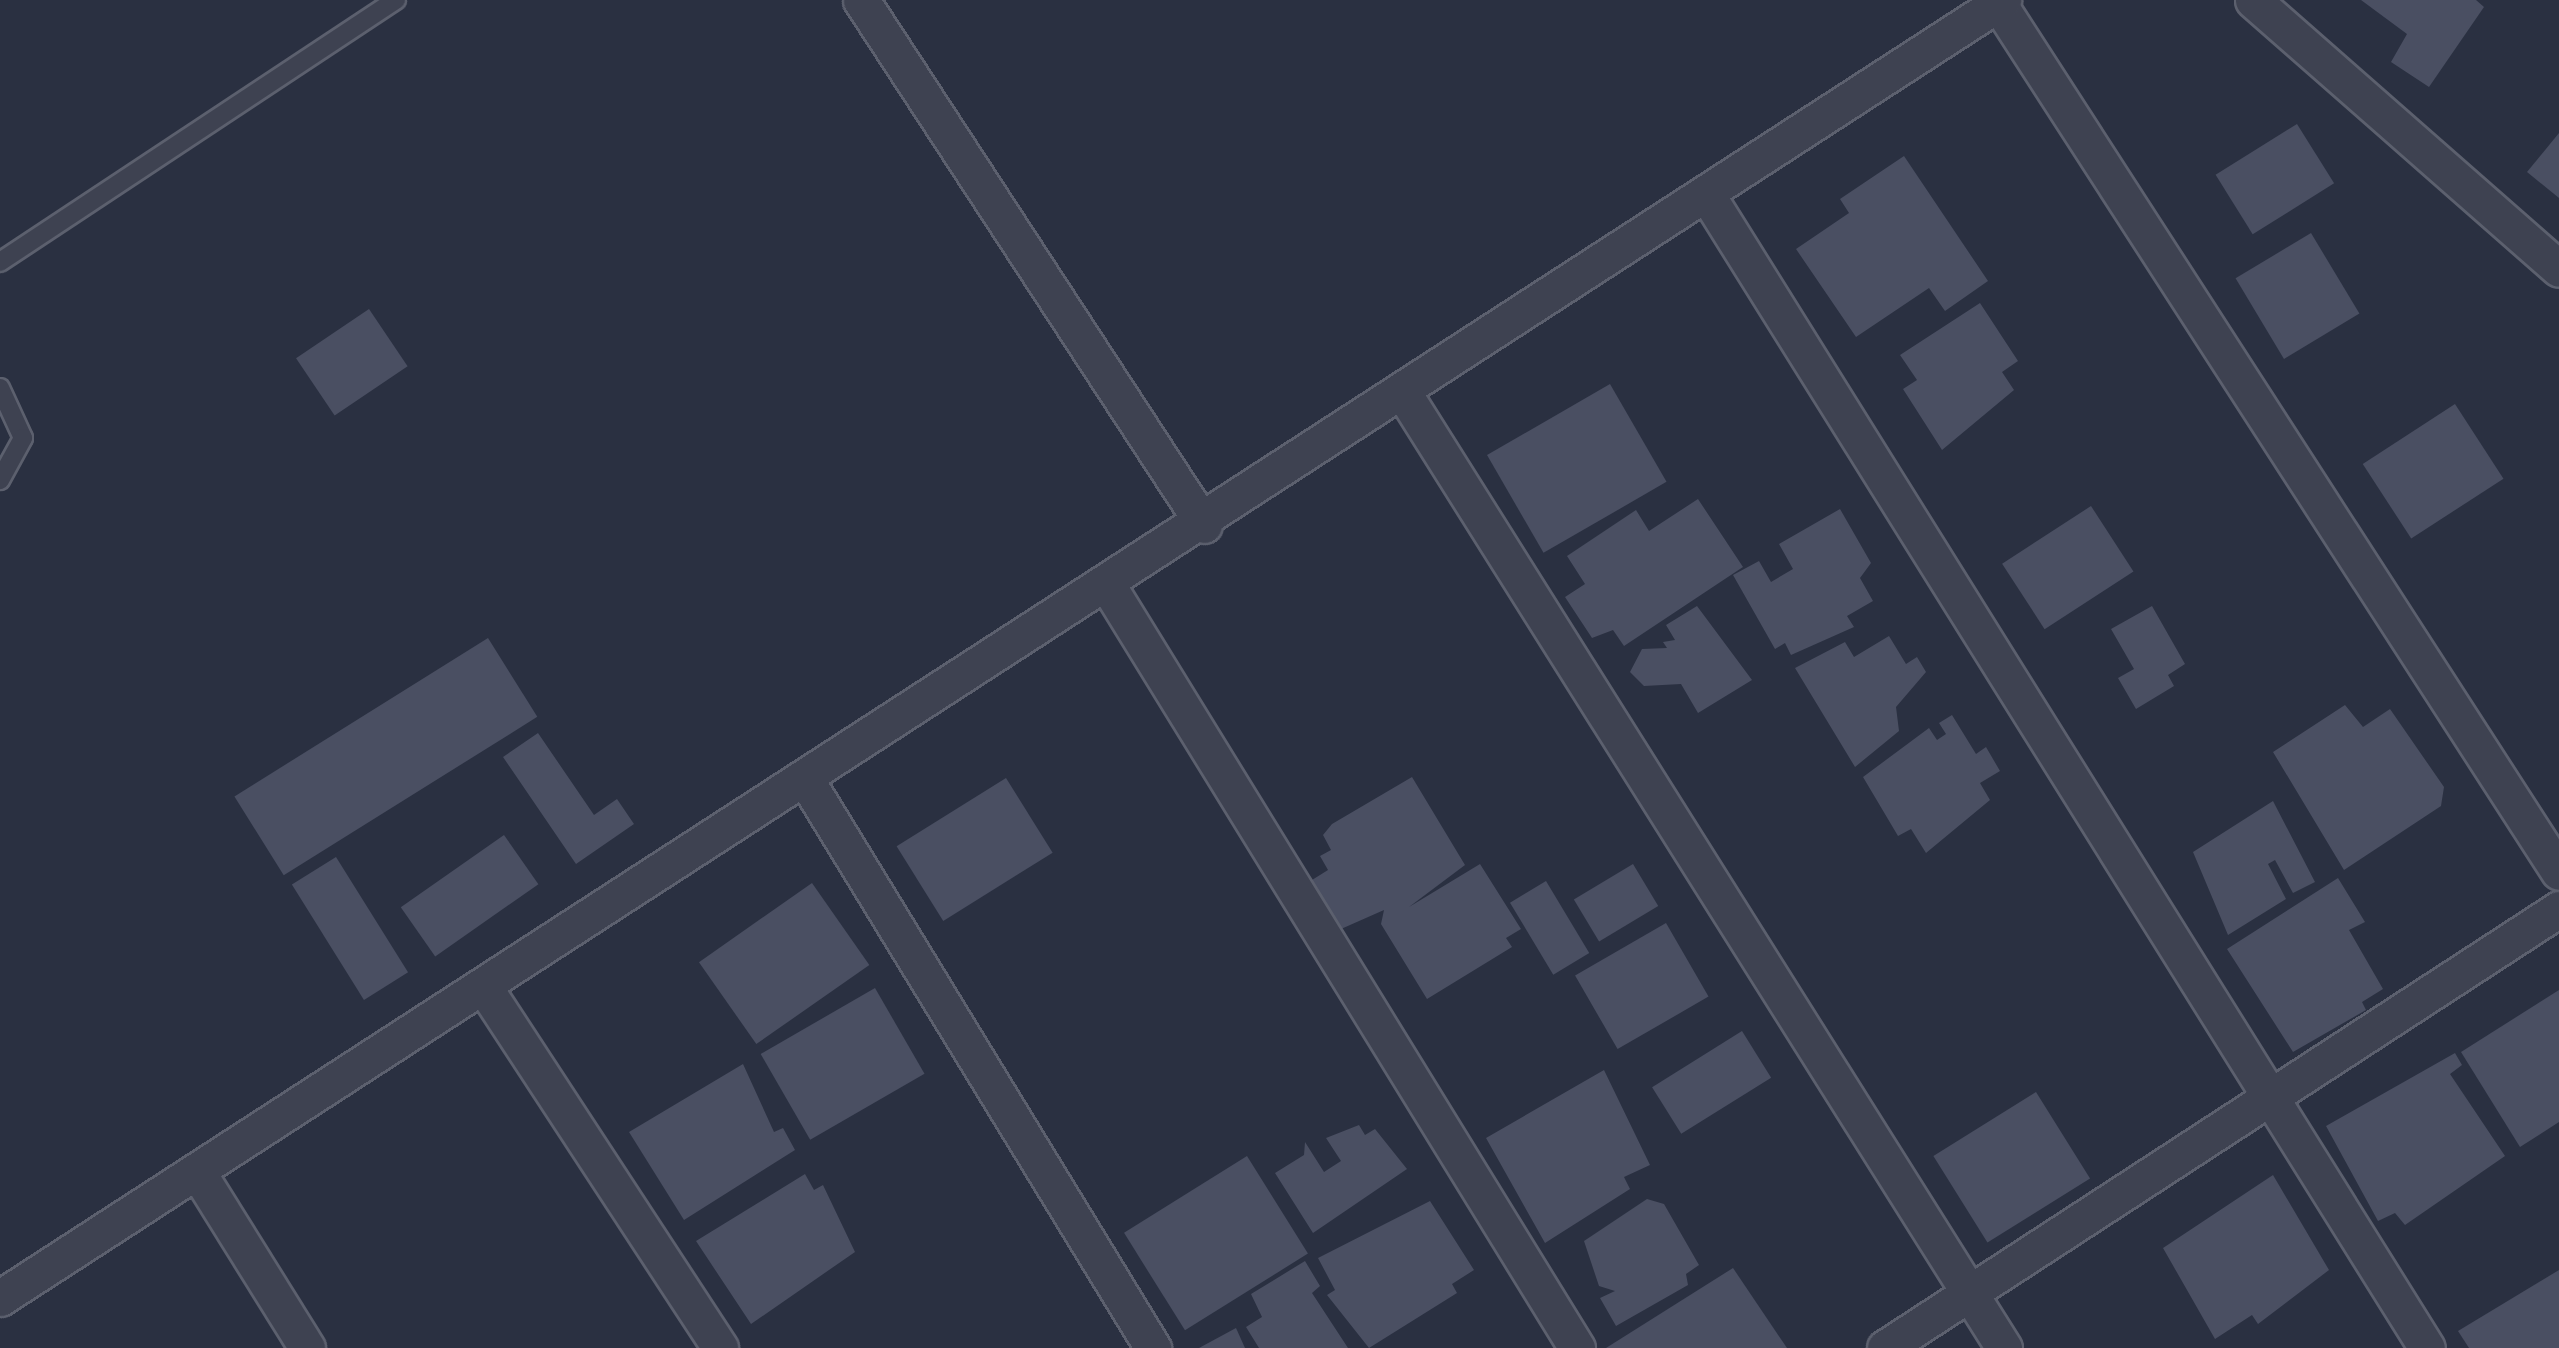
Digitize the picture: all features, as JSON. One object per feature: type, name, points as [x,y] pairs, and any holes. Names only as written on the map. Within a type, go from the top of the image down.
[{"type":"street","points":[[861,0],[1204,525]]},
{"type":"street","points":[[2252,0],[2559,269]]},
{"type":"street","points":[[0,1298],[1204,525],[2000,2],[2559,872]]},
{"type":"street","points":[[1706,195],[2275,1094],[2427,1348]]},
{"type":"street","points":[[1404,394],[2004,1348]]},
{"type":"street","points":[[1108,586],[1577,1348]]},
{"type":"street","points":[[806,780],[1153,1348]]},
{"type":"street","points":[[1885,1348],[2559,909]]},
{"type":"street","points":[[484,987],[720,1348]]},
{"type":"street","points":[[197,1171],[307,1348]]},
{"type":"lane","points":[[0,262],[396,0]]},
{"type":"lane","points":[[0,388],[23,438],[0,480]]},
{"type":"building","points":[[2361,0],[2476,0],[2484,7],[2429,87],[2391,62],[2407,34]]},
{"type":"building","points":[[2297,124],[2334,183],[2253,234],[2216,175]]},
{"type":"building","points":[[2559,133],[2559,198],[2527,172]]},
{"type":"building","points":[[1904,156],[1988,281],[1945,311],[1929,288],[1856,337],[1796,249],[1849,213],[1840,199]]},
{"type":"building","points":[[2311,233],[2359,314],[2284,359],[2236,278]]},
{"type":"building","points":[[1980,303],[2018,361],[2002,372],[2014,390],[1942,450],[1903,389],[1917,380],[1900,355]]},
{"type":"building","points":[[369,309],[408,366],[335,415],[296,358]]},
{"type":"building","points":[[1610,384],[1666,482],[1544,553],[1487,455]]},
{"type":"building","points":[[2455,404],[2503,479],[2411,539],[2363,464]]},
{"type":"building","points":[[1698,499],[1743,567],[1624,646],[1613,630],[1592,638],[1565,597],[1585,584],[1567,556],[1636,510],[1649,531]]},
{"type":"building","points":[[2091,506],[2133,571],[2045,629],[2002,564]]},
{"type":"building","points":[[1840,509],[1871,563],[1860,578],[1873,601],[1847,616],[1854,627],[1791,655],[1785,643],[1775,649],[1733,575],[1759,561],[1771,582],[1793,569],[1779,544]]},
{"type":"building","points":[[1697,606],[1752,680],[1698,713],[1681,684],[1644,686],[1630,672],[1642,649],[1667,648],[1663,642],[1675,640],[1666,625]]},
{"type":"building","points":[[2152,606],[2185,664],[2168,675],[2174,686],[2136,709],[2118,678],[2134,669],[2111,629]]},
{"type":"building","points":[[1889,636],[1906,664],[1917,657],[1926,672],[1896,707],[1899,731],[1855,767],[1795,668],[1845,642],[1854,657]]},
{"type":"building","points":[[488,638],[537,717],[284,875],[234,796]]},
{"type":"building","points":[[2345,705],[2363,727],[2390,709],[2444,787],[2441,806],[2344,870],[2273,752]]},
{"type":"building","points":[[1952,715],[1976,754],[1986,747],[2000,771],[1980,783],[1990,800],[1926,853],[1911,829],[1898,836],[1863,777],[1929,728],[1937,740],[1946,734],[1939,723]]},
{"type":"building","points":[[538,733],[594,815],[617,799],[634,824],[576,864],[503,757]]},
{"type":"building","points":[[1412,777],[1465,865],[1409,907],[1480,864],[1521,929],[1506,938],[1512,947],[1427,999],[1381,924],[1384,910],[1341,929],[1312,880],[1328,870],[1320,856],[1331,850],[1323,835],[1332,824]]},
{"type":"building","points":[[1006,778],[1053,853],[943,921],[897,846]]},
{"type":"building","points":[[2273,801],[2315,882],[2293,893],[2275,860],[2268,864],[2286,899],[2228,935],[2193,852]]},
{"type":"building","points":[[504,835],[538,884],[435,956],[401,907]]},
{"type":"building","points":[[336,857],[408,972],[364,1000],[292,885]]},
{"type":"building","points":[[1633,864],[1658,906],[1599,942],[1574,900]]},
{"type":"building","points":[[2338,878],[2365,922],[2349,930],[2383,989],[2362,1002],[2366,1010],[2293,1052],[2227,949]]},
{"type":"building","points":[[1546,881],[1589,953],[1553,975],[1510,903]]},
{"type":"building","points":[[812,883],[869,965],[756,1044],[699,962]]},
{"type":"building","points":[[1666,923],[1708,997],[1618,1049],[1575,976]]},
{"type":"building","points":[[875,988],[925,1074],[810,1140],[761,1054]]},
{"type":"building","points":[[2559,990],[2559,1122],[2520,1147],[2461,1052]]},
{"type":"building","points":[[1742,1031],[1771,1078],[1681,1134],[1652,1087]]},
{"type":"building","points":[[2455,1053],[2462,1065],[2450,1074],[2505,1156],[2405,1225],[2395,1213],[2378,1221],[2326,1126]]},
{"type":"building","points":[[743,1064],[774,1132],[783,1128],[795,1150],[684,1220],[629,1132]]},
{"type":"building","points":[[1604,1070],[1650,1165],[1624,1177],[1630,1189],[1545,1243],[1486,1138]]},
{"type":"building","points":[[2036,1092],[2090,1179],[1987,1243],[1933,1156]]},
{"type":"building","points":[[1359,1125],[1365,1135],[1375,1129],[1407,1169],[1313,1233],[1275,1173],[1304,1155],[1305,1142],[1324,1172],[1341,1161],[1326,1138]]},
{"type":"building","points":[[1247,1156],[1308,1254],[1185,1330],[1124,1233]]},
{"type":"building","points":[[805,1174],[814,1190],[823,1185],[855,1252],[751,1324],[696,1241]]},
{"type":"building","points":[[2273,1175],[2329,1270],[2258,1324],[2252,1315],[2215,1339],[2163,1248]]},
{"type":"building","points":[[1647,1199],[1664,1204],[1699,1265],[1686,1274],[1688,1285],[1616,1326],[1600,1298],[1615,1291],[1599,1286],[1584,1241]]},
{"type":"building","points":[[1430,1201],[1474,1270],[1452,1284],[1457,1293],[1369,1348],[1327,1295],[1335,1290],[1318,1258]]},
{"type":"building","points":[[1305,1261],[1320,1286],[1312,1293],[1348,1348],[1259,1348],[1246,1327],[1262,1317],[1251,1294]]},
{"type":"building","points":[[1733,1268],[1787,1348],[1606,1348]]},
{"type":"building","points":[[2559,1270],[2559,1348],[2469,1348],[2458,1331]]},
{"type":"building","points":[[1236,1328],[1245,1348],[1199,1348]]}]
